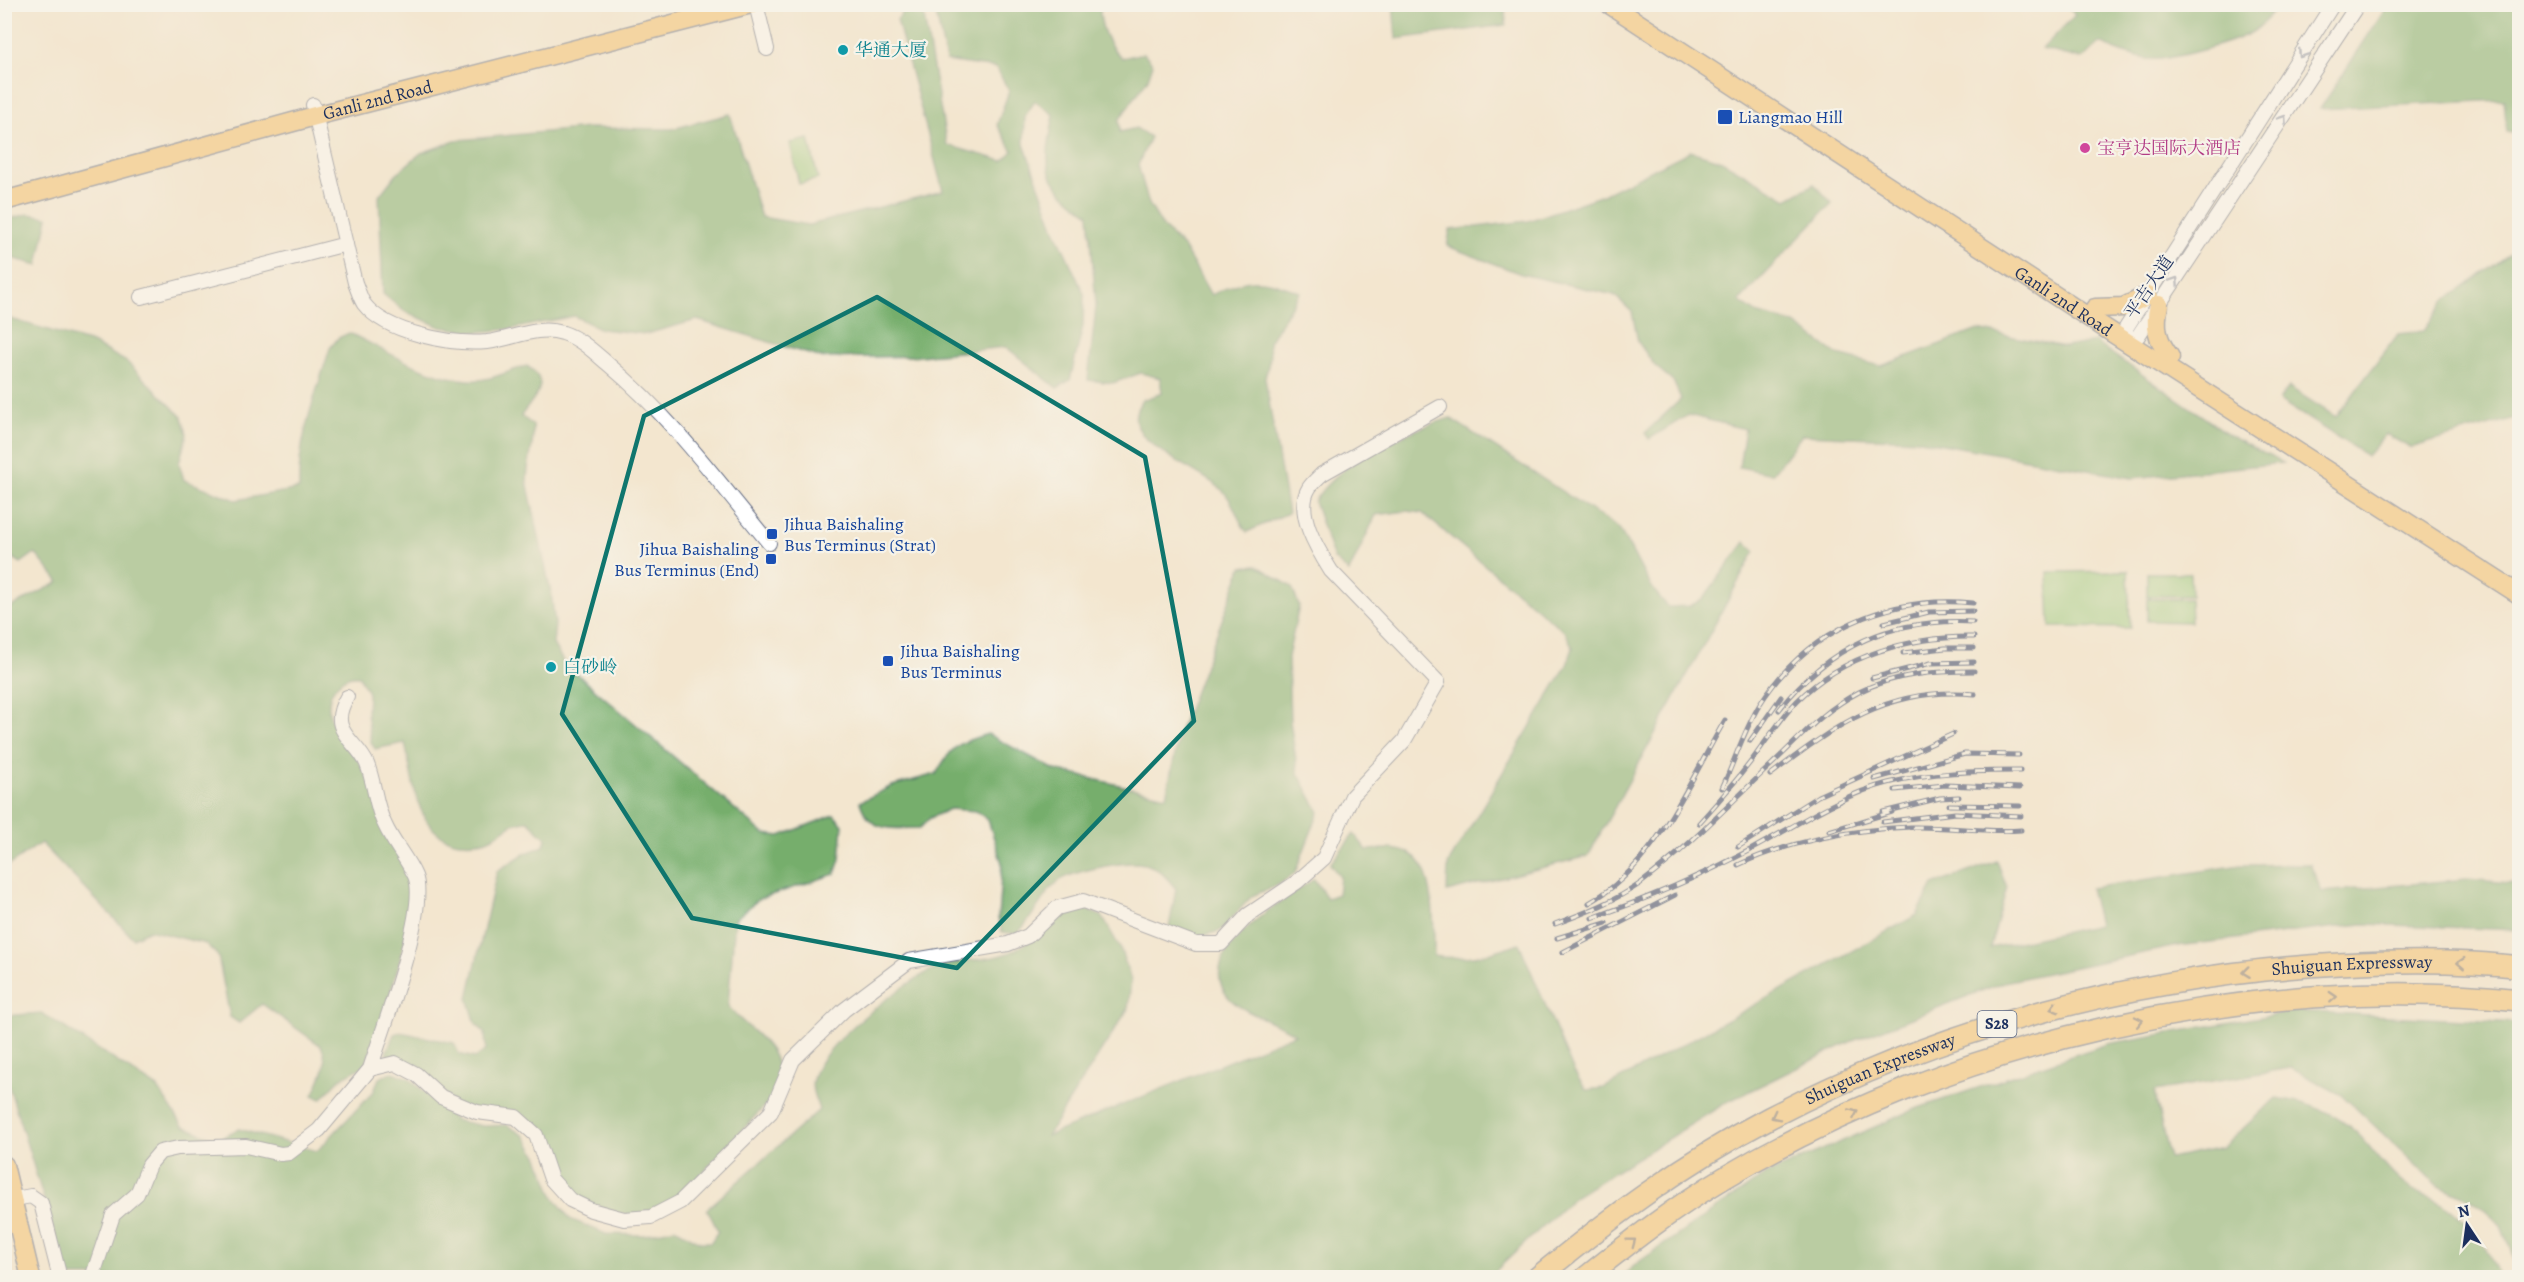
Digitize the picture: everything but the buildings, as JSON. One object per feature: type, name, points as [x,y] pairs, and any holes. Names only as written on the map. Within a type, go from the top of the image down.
[{"type":"highway","name":"Shuiguan Expressway","points":[[1537,1278],[1654,1187],[1768,1119],[1892,1062],[1987,1027],[2068,1004],[2143,988],[2291,967],[2438,962],[2520,967]]},
{"type":"highway","name":"Shuiguan Expressway","points":[[1586,1278],[1673,1211],[1725,1178],[1850,1115],[1915,1086],[1997,1057],[2076,1034],[2148,1019],[2292,999],[2438,994],[2520,1000]]},
{"type":"main road","name":"Ganli 2nd Road","points":[[4,201],[314,110],[708,4]]},
{"type":"main road","name":"Ganli 2nd Road","points":[[4,188],[751,4]]},
{"type":"main road","name":"Ganli 2nd Road","points":[[1609,4],[2130,335],[2520,594]]},
{"type":"main road","name":"Ganli 2nd Road","points":[[1630,4],[2095,308],[2130,335],[2170,357],[2520,581]]},
{"type":"main road","points":[[2095,308],[2124,307],[2153,300],[2157,333],[2170,357]]},
{"type":"main road","points":[[4,1165],[7,1199],[21,1278]]},
{"type":"main road","points":[[7,1199],[31,1278]]},
{"type":"street","points":[[756,4],[767,49]]},
{"type":"street","name":"平吉大道","points":[[2153,300],[2333,4]]},
{"type":"street","name":"平吉大道","points":[[2130,335],[2358,4]]},
{"type":"street","points":[[314,110],[355,283],[364,303],[382,320],[419,334],[459,342],[488,342],[543,331],[563,333],[583,343],[641,392],[668,419],[769,543]]},
{"type":"street","points":[[141,297],[346,244]]},
{"type":"street","points":[[370,1069],[395,1063],[416,1074],[441,1097],[477,1112],[516,1117],[536,1135],[550,1179],[570,1200],[591,1210],[624,1219],[651,1216],[680,1202],[771,1112],[793,1060],[844,1010],[909,961],[1008,944],[1028,936],[1057,908],[1083,901],[1196,944],[1221,944],[1248,915],[1297,882],[1324,858],[1352,796],[1404,741],[1438,682],[1331,571],[1317,549],[1304,507],[1308,488],[1322,474],[1440,407]]},
{"type":"street","points":[[92,1278],[113,1215],[137,1194],[149,1165],[160,1152],[178,1148],[246,1146],[281,1154],[289,1153],[319,1130],[370,1069],[403,964],[419,895],[416,877],[385,826],[365,761],[347,740],[340,719],[341,707],[347,697]]},
{"type":"street","points":[[7,1199],[31,1196],[41,1203],[60,1278]]},
{"type":"highlighted area","points":[[877,297],[1145,457],[1194,721],[957,968],[692,918],[562,714],[644,416]]},
{"type":"green space","points":[[929,5],[1100,5],[1105,34],[1117,53],[1122,58],[1144,53],[1153,64],[1148,79],[1119,120],[1120,132],[1136,128],[1150,137],[1138,165],[1149,204],[1163,227],[1184,248],[1211,295],[1236,284],[1255,281],[1274,283],[1300,292],[1269,342],[1270,358],[1265,378],[1288,513],[1247,532],[1222,490],[1149,441],[1136,422],[1136,413],[1142,400],[1162,393],[1160,378],[1141,373],[1113,383],[1088,380],[1096,306],[1089,214],[1062,192],[1054,182],[1048,162],[1048,149],[1054,115],[1035,101],[1025,116],[1024,144],[1056,232],[1084,294],[1083,326],[1070,380],[1057,388],[1006,347],[920,356],[822,358],[697,320],[646,334],[601,329],[574,316],[511,329],[476,332],[440,327],[404,311],[383,294],[379,196],[396,174],[421,153],[458,140],[588,128],[672,129],[730,114],[761,217],[809,225],[943,191],[897,20],[906,8],[915,9],[924,17],[947,145],[1003,161],[1013,151],[997,125],[1009,91],[996,68],[946,61],[935,9]]},
{"type":"green space","points":[[1393,5],[1505,5],[1506,25],[1396,39]]},
{"type":"green space","points":[[2066,5],[2284,5],[2275,10],[2254,31],[2201,50],[2170,57],[2147,59],[2100,43],[2082,59],[2042,49],[2075,15]]},
{"type":"green space","points":[[2388,5],[2519,5],[2519,134],[2507,132],[2504,100],[2320,109]]},
{"type":"green space","points":[[809,139],[818,179],[799,184],[790,143]]},
{"type":"green space","points":[[1690,151],[1720,160],[1787,199],[1814,184],[1832,203],[1739,301],[1756,313],[1795,324],[1838,355],[1881,366],[1978,330],[2065,347],[2095,342],[2237,440],[2283,463],[2132,478],[1920,440],[1802,435],[1772,474],[1739,467],[1745,429],[1688,415],[1649,439],[1645,433],[1681,399],[1673,381],[1655,366],[1638,342],[1632,312],[1614,295],[1521,274],[1447,246],[1450,230],[1528,221],[1603,195]]},
{"type":"green space","points":[[28,214],[48,217],[38,265],[11,258],[5,280],[5,220]]},
{"type":"green space","points":[[2519,247],[2519,417],[2410,448],[2386,434],[2367,456],[2279,400],[2289,387],[2336,417],[2398,334],[2424,331],[2445,301]]},
{"type":"green space","points":[[4,317],[92,343],[127,362],[182,417],[187,434],[179,463],[184,480],[236,500],[299,489],[304,435],[330,348],[338,338],[349,333],[422,369],[453,378],[484,379],[527,366],[535,372],[539,378],[539,390],[521,416],[533,425],[527,481],[551,593],[555,624],[553,644],[564,663],[764,834],[780,836],[834,815],[843,825],[840,859],[835,874],[759,899],[735,919],[728,1006],[767,1045],[774,1056],[777,1081],[773,1097],[680,1197],[639,1215],[616,1214],[575,1197],[563,1182],[544,1135],[529,1122],[459,1109],[419,1066],[386,1053],[394,1034],[400,1032],[454,1043],[459,1054],[475,1058],[486,1050],[485,1033],[476,1024],[468,998],[497,871],[524,854],[544,846],[546,838],[528,821],[516,823],[491,838],[476,842],[459,842],[444,837],[433,829],[418,803],[405,743],[375,749],[371,742],[367,714],[368,693],[359,676],[347,678],[337,684],[329,701],[330,716],[335,729],[357,759],[371,785],[399,851],[414,898],[394,981],[366,1065],[341,1078],[321,1099],[313,1095],[325,1065],[321,1046],[262,1004],[239,1023],[230,1017],[218,956],[206,944],[149,930],[133,938],[41,843],[5,868],[5,610],[59,582],[35,553],[21,563],[5,553]]},
{"type":"green space","points":[[1450,418],[1618,528],[1653,589],[1669,607],[1689,606],[1702,600],[1745,542],[1755,551],[1588,856],[1447,892],[1448,864],[1567,665],[1573,648],[1565,632],[1422,513],[1407,511],[1376,515],[1349,572],[1334,559],[1314,502],[1338,474],[1374,450],[1414,431]]},
{"type":"green space","points":[[1256,565],[1292,587],[1299,606],[1288,657],[1290,721],[1298,773],[1319,812],[1295,873],[1278,885],[1252,896],[1220,931],[1197,937],[1169,927],[1176,889],[1158,870],[1149,865],[1136,863],[1100,867],[1066,877],[1052,887],[1016,934],[1002,932],[998,918],[1002,863],[988,820],[976,811],[950,809],[930,818],[920,828],[891,828],[876,824],[864,812],[860,802],[892,786],[936,774],[946,757],[956,747],[988,734],[1055,770],[1166,796],[1180,731],[1242,567]]},
{"type":"green space","points":[[2128,571],[2130,628],[2050,627],[2048,572]]},
{"type":"green space","points":[[2147,573],[2190,573],[2191,596],[2147,596]]},
{"type":"green space","points":[[2147,599],[2190,599],[2191,622],[2147,621]]},
{"type":"green space","points":[[1354,834],[1367,850],[1401,851],[1412,855],[1420,862],[1430,886],[1434,956],[1456,958],[1477,956],[1519,943],[1574,1072],[1586,1090],[1604,1088],[1917,915],[1933,885],[1997,861],[2007,887],[1990,948],[2099,925],[2090,888],[2241,865],[2310,864],[2322,892],[2467,879],[2519,884],[2519,930],[2363,924],[2177,946],[2004,982],[1850,1042],[1727,1102],[1574,1197],[1489,1277],[68,1277],[5,1074],[4,1016],[42,1013],[158,1088],[183,1126],[217,1140],[239,1129],[317,1151],[374,1091],[379,1078],[393,1072],[409,1078],[455,1120],[483,1126],[507,1125],[525,1136],[538,1157],[554,1197],[570,1219],[606,1234],[645,1235],[675,1228],[700,1242],[711,1242],[718,1231],[707,1209],[819,1110],[813,1091],[813,1079],[819,1065],[847,1032],[885,1000],[936,968],[1008,953],[1027,943],[1061,917],[1080,907],[1102,916],[1120,948],[1131,980],[1128,1009],[1047,1136],[1295,1034],[1244,1009],[1230,999],[1220,982],[1221,964],[1230,947],[1245,930],[1314,879],[1327,898],[1338,894],[1340,877],[1330,864]]},
{"type":"green space","points":[[2294,1011],[2519,1023],[2519,1272],[2501,1225],[2474,1201],[2435,1183],[2342,1095],[2291,1068],[2154,1091],[2169,1158],[2223,1147],[2276,1098],[2310,1105],[2349,1126],[2364,1140],[2392,1174],[2405,1185],[2442,1204],[2463,1219],[2484,1244],[2499,1277],[1621,1277],[1640,1261],[1765,1175],[1918,1108],[2107,1044]]},
{"type":"railway","points":[[1722,788],[1744,735],[1760,704],[1779,678],[1825,637],[1880,612],[1910,605],[1941,602],[1973,603]]},
{"type":"railway","points":[[1884,623],[1929,612],[1973,611]]},
{"type":"railway","points":[[1779,710],[1798,687],[1819,668],[1864,640],[1916,625],[1973,622]]},
{"type":"railway","points":[[1699,823],[1746,768],[1797,701],[1835,671],[1879,651],[1902,645],[1926,640],[1974,637]]},
{"type":"railway","points":[[1903,653],[1945,648],[1974,648]]},
{"type":"railway","points":[[1872,678],[1931,663],[1974,662]]},
{"type":"railway","points":[[1555,924],[1600,906],[1641,883],[1692,841],[1812,725],[1859,692],[1901,677],[1974,671]]},
{"type":"railway","points":[[1770,775],[1840,726],[1889,703],[1915,696],[1944,693],[1975,694]]},
{"type":"railway","points":[[1750,741],[1781,697]]},
{"type":"railway","points":[[1589,903],[1613,887],[1652,845],[1683,796],[1725,720]]},
{"type":"railway","points":[[1738,847],[1818,796],[1953,734]]},
{"type":"railway","points":[[1874,779],[1965,754],[2019,755]]},
{"type":"railway","points":[[1592,918],[1653,895],[1713,868],[1835,803],[1870,788],[1904,779],[1937,774],[2020,771]]},
{"type":"railway","points":[[1895,790],[1945,785],[2020,788]]},
{"type":"railway","points":[[1883,812],[1940,798],[1959,797]]},
{"type":"railway","points":[[1949,805],[2020,806]]},
{"type":"railway","points":[[1829,831],[1892,812]]},
{"type":"railway","points":[[1883,822],[1955,813],[2021,816]]},
{"type":"railway","points":[[1738,865],[1801,843],[1867,830],[1911,827],[2021,830]]},
{"type":"railway","points":[[1563,952],[1675,895]]},
{"type":"railway","points":[[1557,938],[1606,923]]},
{"type":"place","name":"华通大厦","points":[[843,50]]},
{"type":"place","name":"Liangmao Hill","points":[[1725,117]]},
{"type":"place","name":"宝亨达国际大酒店","points":[[2085,148]]},
{"type":"place","name":"Jihua Baishaling Bus Terminus (Strat)","points":[[772,534]]},
{"type":"place","name":"Jihua Baishaling Bus Terminus (End)","points":[[771,559]]},
{"type":"place","name":"Jihua Baishaling Bus Terminus","points":[[888,661]]},
{"type":"place","name":"白砂岭","points":[[551,667]]}]
